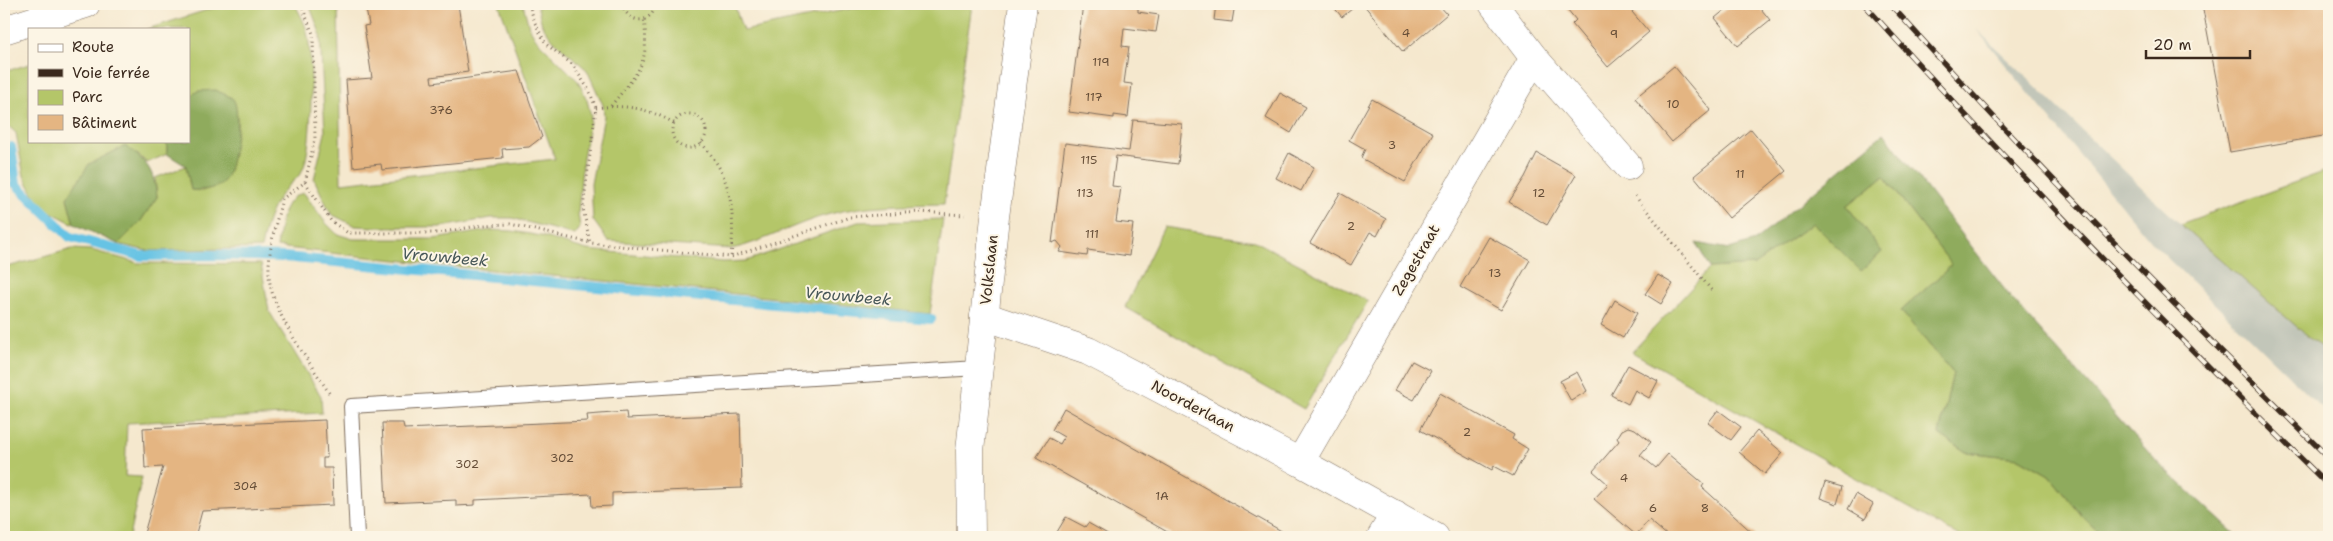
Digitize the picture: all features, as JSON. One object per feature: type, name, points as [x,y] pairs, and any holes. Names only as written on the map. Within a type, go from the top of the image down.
[{"type":"street","points":[[4,30],[86,4]]},
{"type":"street","name":"Volkslaan","points":[[971,537],[970,451],[978,368],[995,217],[1023,4]]},
{"type":"street","points":[[1493,4],[1534,58],[1628,166]]},
{"type":"street","name":"Zegestraat","points":[[1300,462],[1534,58]]},
{"type":"street","name":"Noorderlaan","points":[[984,316],[1088,351],[1300,462],[1435,537]]},
{"type":"street","points":[[1381,537],[1395,514]]},
{"type":"lane","points":[[358,537],[351,406],[978,368]]},
{"type":"path","points":[[301,4],[313,34],[315,139],[305,182],[282,199],[271,243],[269,276],[279,312],[332,396],[351,406]]},
{"type":"path","points":[[529,4],[535,23],[546,44],[572,64],[589,90],[596,108],[583,208],[590,243]]},
{"type":"path","points":[[622,4],[624,12],[631,18],[644,18],[654,10],[656,4]]},
{"type":"path","points":[[611,106],[639,72],[645,56],[644,18]]},
{"type":"path","points":[[596,108],[625,105],[641,108],[658,114],[674,123]]},
{"type":"path","points":[[688,114],[697,116],[704,122],[706,130],[701,143],[690,149],[681,147],[674,140],[671,132],[674,123],[680,116],[688,114]]},
{"type":"path","points":[[701,143],[710,152],[729,188],[733,207],[734,229],[731,257]]},
{"type":"path","points":[[1628,166],[1634,195],[1713,292]]},
{"type":"path","points":[[305,182],[330,221],[348,233],[438,233],[483,225],[510,224],[590,243],[731,257],[850,217],[920,212],[995,217]]},
{"type":"shaded area","points":[[1976,29],[2180,224],[2329,355],[2329,415],[2153,244]]},
{"type":"green space","points":[[226,4],[295,4],[306,28],[309,44],[311,101],[309,142],[303,169],[283,192],[271,211],[261,248],[148,251],[118,244],[140,222],[157,197],[155,178],[186,166],[191,190],[202,191],[216,186],[226,166],[237,132],[236,110],[232,99],[198,91],[190,96],[190,28],[150,28]]},
{"type":"green space","points":[[309,4],[338,4],[341,183],[555,159],[499,4],[523,4],[529,27],[536,39],[578,81],[587,100],[591,116],[583,157],[578,213],[580,228],[575,235],[512,218],[491,218],[442,227],[375,227],[355,226],[331,214],[314,179],[325,133],[320,33]]},
{"type":"green space","points":[[537,4],[734,4],[743,31],[873,4],[972,4],[944,204],[858,208],[817,218],[745,246],[732,249],[608,241],[593,220],[591,184],[604,116],[603,105],[587,70],[554,41],[542,25]]},
{"type":"green space","points":[[28,64],[28,142],[167,142],[167,154],[147,163],[137,154],[67,198],[74,224],[47,210],[35,197],[24,176],[16,133],[4,122],[4,72]]},
{"type":"green space","points":[[216,90],[233,99],[236,105],[237,125],[236,138],[226,178],[220,185],[215,187],[205,190],[191,190],[186,166],[167,154],[167,142],[190,142],[190,96],[198,91]]},
{"type":"green space","points":[[1884,133],[2012,299],[2158,463],[2238,537],[2104,537],[2084,518],[2049,475],[2019,458],[1966,452],[1939,434],[1953,373],[1901,311],[1952,265],[1884,176],[1847,206],[1882,252],[1861,271],[1813,223],[1754,265],[1710,268],[1696,243],[1729,249],[1755,241]]},
{"type":"green space","points":[[125,146],[148,167],[154,180],[157,197],[140,222],[118,244],[74,224],[67,198],[89,164]]},
{"type":"green space","points":[[2329,170],[2329,355],[2180,224]]},
{"type":"green space","points":[[1884,176],[1952,265],[1901,311],[1953,373],[1939,434],[1966,452],[2019,458],[2049,475],[2084,518],[2104,537],[1961,537],[1632,352],[1710,268],[1754,265],[1813,223],[1861,271],[1882,252],[1847,206]]},
{"type":"green space","points":[[304,193],[325,222],[337,234],[353,239],[434,239],[491,230],[512,231],[541,236],[587,250],[724,262],[746,261],[858,222],[943,219],[930,314],[277,247],[286,207],[296,196]]},
{"type":"green space","points":[[1164,227],[1255,241],[1368,301],[1304,409],[1125,307]]},
{"type":"green space","points":[[72,249],[91,250],[138,263],[261,264],[269,311],[321,396],[322,413],[127,423],[125,476],[142,477],[129,537],[4,537],[4,268]]},
{"type":"building","points":[[365,4],[458,4],[468,72],[431,77],[432,83],[519,71],[542,137],[529,147],[502,149],[503,158],[382,170],[381,164],[353,167],[346,80],[372,78],[364,26],[369,25]]},
{"type":"building","points":[[768,4],[785,4],[785,7],[769,10]]},
{"type":"building","points":[[1083,4],[1138,4],[1138,12],[1159,15],[1156,32],[1124,28],[1122,46],[1129,47],[1124,83],[1132,84],[1128,117],[1114,115],[1114,118],[1069,112]]},
{"type":"building","points":[[1216,4],[1235,4],[1232,22],[1214,20]]},
{"type":"building","points":[[1331,4],[1358,4],[1342,17]]},
{"type":"building","points":[[1363,4],[1438,4],[1447,14],[1403,52]]},
{"type":"building","points":[[1563,4],[1630,4],[1634,9],[1632,12],[1649,32],[1608,67],[1572,24],[1576,20]]},
{"type":"building","points":[[1732,4],[1757,4],[1770,20],[1738,46],[1715,18]]},
{"type":"building","points":[[2202,4],[2329,4],[2329,135],[2230,152]]},
{"type":"building","points":[[1674,66],[1711,110],[1672,142],[1635,98]]},
{"type":"building","points":[[1280,93],[1306,107],[1291,133],[1266,118]]},
{"type":"building","points":[[1372,99],[1433,133],[1405,182],[1361,158],[1365,149],[1349,140]]},
{"type":"building","points":[[1133,120],[1182,124],[1178,164],[1116,156],[1112,186],[1121,187],[1116,222],[1133,224],[1129,256],[1088,250],[1087,256],[1059,252],[1062,247],[1057,241],[1052,243],[1065,143],[1129,151]]},
{"type":"building","points":[[1751,129],[1786,171],[1729,218],[1694,176]]},
{"type":"building","points":[[1289,153],[1314,167],[1301,191],[1276,178]]},
{"type":"building","points":[[1537,153],[1576,175],[1547,225],[1509,202]]},
{"type":"building","points":[[1340,193],[1386,219],[1377,236],[1370,232],[1351,265],[1310,243]]},
{"type":"building","points":[[1489,237],[1530,260],[1501,310],[1460,287]]},
{"type":"building","points":[[1658,275],[1673,284],[1661,304],[1645,294]]},
{"type":"building","points":[[1615,300],[1637,313],[1623,338],[1601,325]]},
{"type":"building","points":[[1412,361],[1431,371],[1414,400],[1395,390]]},
{"type":"building","points":[[1628,365],[1658,381],[1649,398],[1635,390],[1628,404],[1611,395]]},
{"type":"building","points":[[1577,372],[1587,391],[1571,401],[1560,381]]},
{"type":"building","points":[[1440,393],[1514,435],[1512,439],[1528,449],[1513,476],[1494,466],[1492,470],[1420,430]]},
{"type":"building","points":[[1064,408],[1292,537],[1169,537],[1171,534],[1036,458],[1049,438],[1060,444],[1064,437],[1052,430]]},
{"type":"building","points":[[1718,410],[1741,427],[1731,440],[1708,423]]},
{"type":"building","points":[[626,412],[627,419],[740,414],[742,488],[612,493],[612,506],[592,507],[591,494],[475,500],[475,505],[456,506],[456,500],[386,503],[382,423],[403,423],[404,429],[588,421],[587,415]]},
{"type":"building","points":[[325,420],[327,458],[323,458],[323,468],[332,468],[333,505],[202,511],[195,537],[143,537],[163,467],[145,468],[143,428]]},
{"type":"building","points":[[1628,427],[1635,429],[1651,442],[1640,455],[1656,468],[1668,454],[1704,484],[1702,487],[1755,535],[1753,537],[1669,537],[1649,520],[1636,535],[1616,518],[1594,499],[1608,484],[1593,471],[1619,441],[1617,438],[1622,430]]},
{"type":"building","points":[[1757,431],[1783,453],[1765,474],[1739,452]]},
{"type":"building","points":[[1825,482],[1842,487],[1837,504],[1820,498]]},
{"type":"building","points":[[1856,494],[1873,504],[1865,519],[1848,509]]},
{"type":"building","points":[[1066,517],[1085,527],[1088,523],[1113,537],[1054,537]]},
{"type":"waterway","name":"Vrouwbeek","points":[[11,147],[16,184],[70,237],[141,256],[222,255],[284,257],[931,319]]},
{"type":"railway","points":[[1864,4],[2092,248],[2329,486]]},
{"type":"railway","points":[[1890,4],[1943,63],[2106,234],[2329,458]]}]
